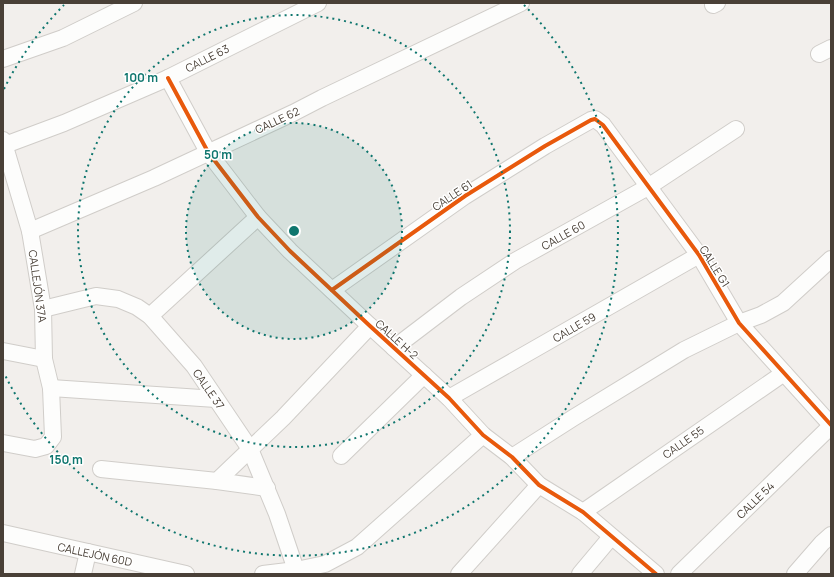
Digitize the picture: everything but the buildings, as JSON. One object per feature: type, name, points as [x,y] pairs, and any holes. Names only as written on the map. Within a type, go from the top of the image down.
[{"type":"street","points":[[3,60],[63,38],[134,3]]},
{"type":"street","name":"CALLE 63","points":[[4,142],[64,123],[168,78],[318,3]]},
{"type":"street","name":"CALLE 62","points":[[30,231],[154,178],[521,3]]},
{"type":"street","name":"CALLE H-2","points":[[168,78],[208,152],[258,217],[290,251],[449,398],[483,435],[512,457],[539,485],[583,512],[656,574]]},
{"type":"street","name":"CALLE G1","points":[[587,123],[595,119],[603,125],[699,255],[739,322],[831,426]]},
{"type":"street","name":"CALLE 61","points":[[332,290],[466,196],[545,146],[587,123]]},
{"type":"street","name":"CALLE 60","points":[[394,348],[461,297],[515,261],[648,187],[736,129]]},
{"type":"street","name":"CALLEJÓN 37A","points":[[3,443],[35,449],[46,446],[53,437],[51,388],[44,358],[43,310],[30,231],[4,142]]},
{"type":"street","points":[[150,316],[258,217]]},
{"type":"street","name":"CALLE 59","points":[[449,398],[699,255]]},
{"type":"street","points":[[512,457],[684,350],[739,322],[761,315],[782,303],[831,259]]},
{"type":"street","name":"CALLE 37","points":[[43,310],[96,296],[118,299],[137,307],[150,316],[194,366],[250,449],[278,514],[296,572]]},
{"type":"street","points":[[217,481],[283,418],[370,326]]},
{"type":"street","points":[[3,351],[44,358]]},
{"type":"street","name":"CALLE 55","points":[[583,512],[784,373]]},
{"type":"street","points":[[341,456],[424,375]]},
{"type":"street","points":[[51,388],[216,399]]},
{"type":"street","name":"CALLE 54","points":[[679,574],[831,426]]},
{"type":"street","points":[[263,574],[296,572],[325,564],[357,547],[483,435]]},
{"type":"street","points":[[102,469],[217,481],[267,488]]},
{"type":"street","points":[[459,574],[539,485]]},
{"type":"street","name":"CALLEJÓN 60D","points":[[3,533],[186,574]]},
{"type":"street","points":[[795,574],[831,535]]},
{"type":"street","points":[[580,574],[611,537]]},
{"type":"street","points":[[83,574],[88,552]]},
{"type":"cycle path","points":[[168,78],[208,152],[258,217],[290,251],[449,398],[483,435],[512,457],[539,485],[583,512],[656,574]]},
{"type":"cycle path","points":[[332,290],[465,196],[545,146],[595,119],[603,125],[699,255],[739,323],[831,425]]}]
